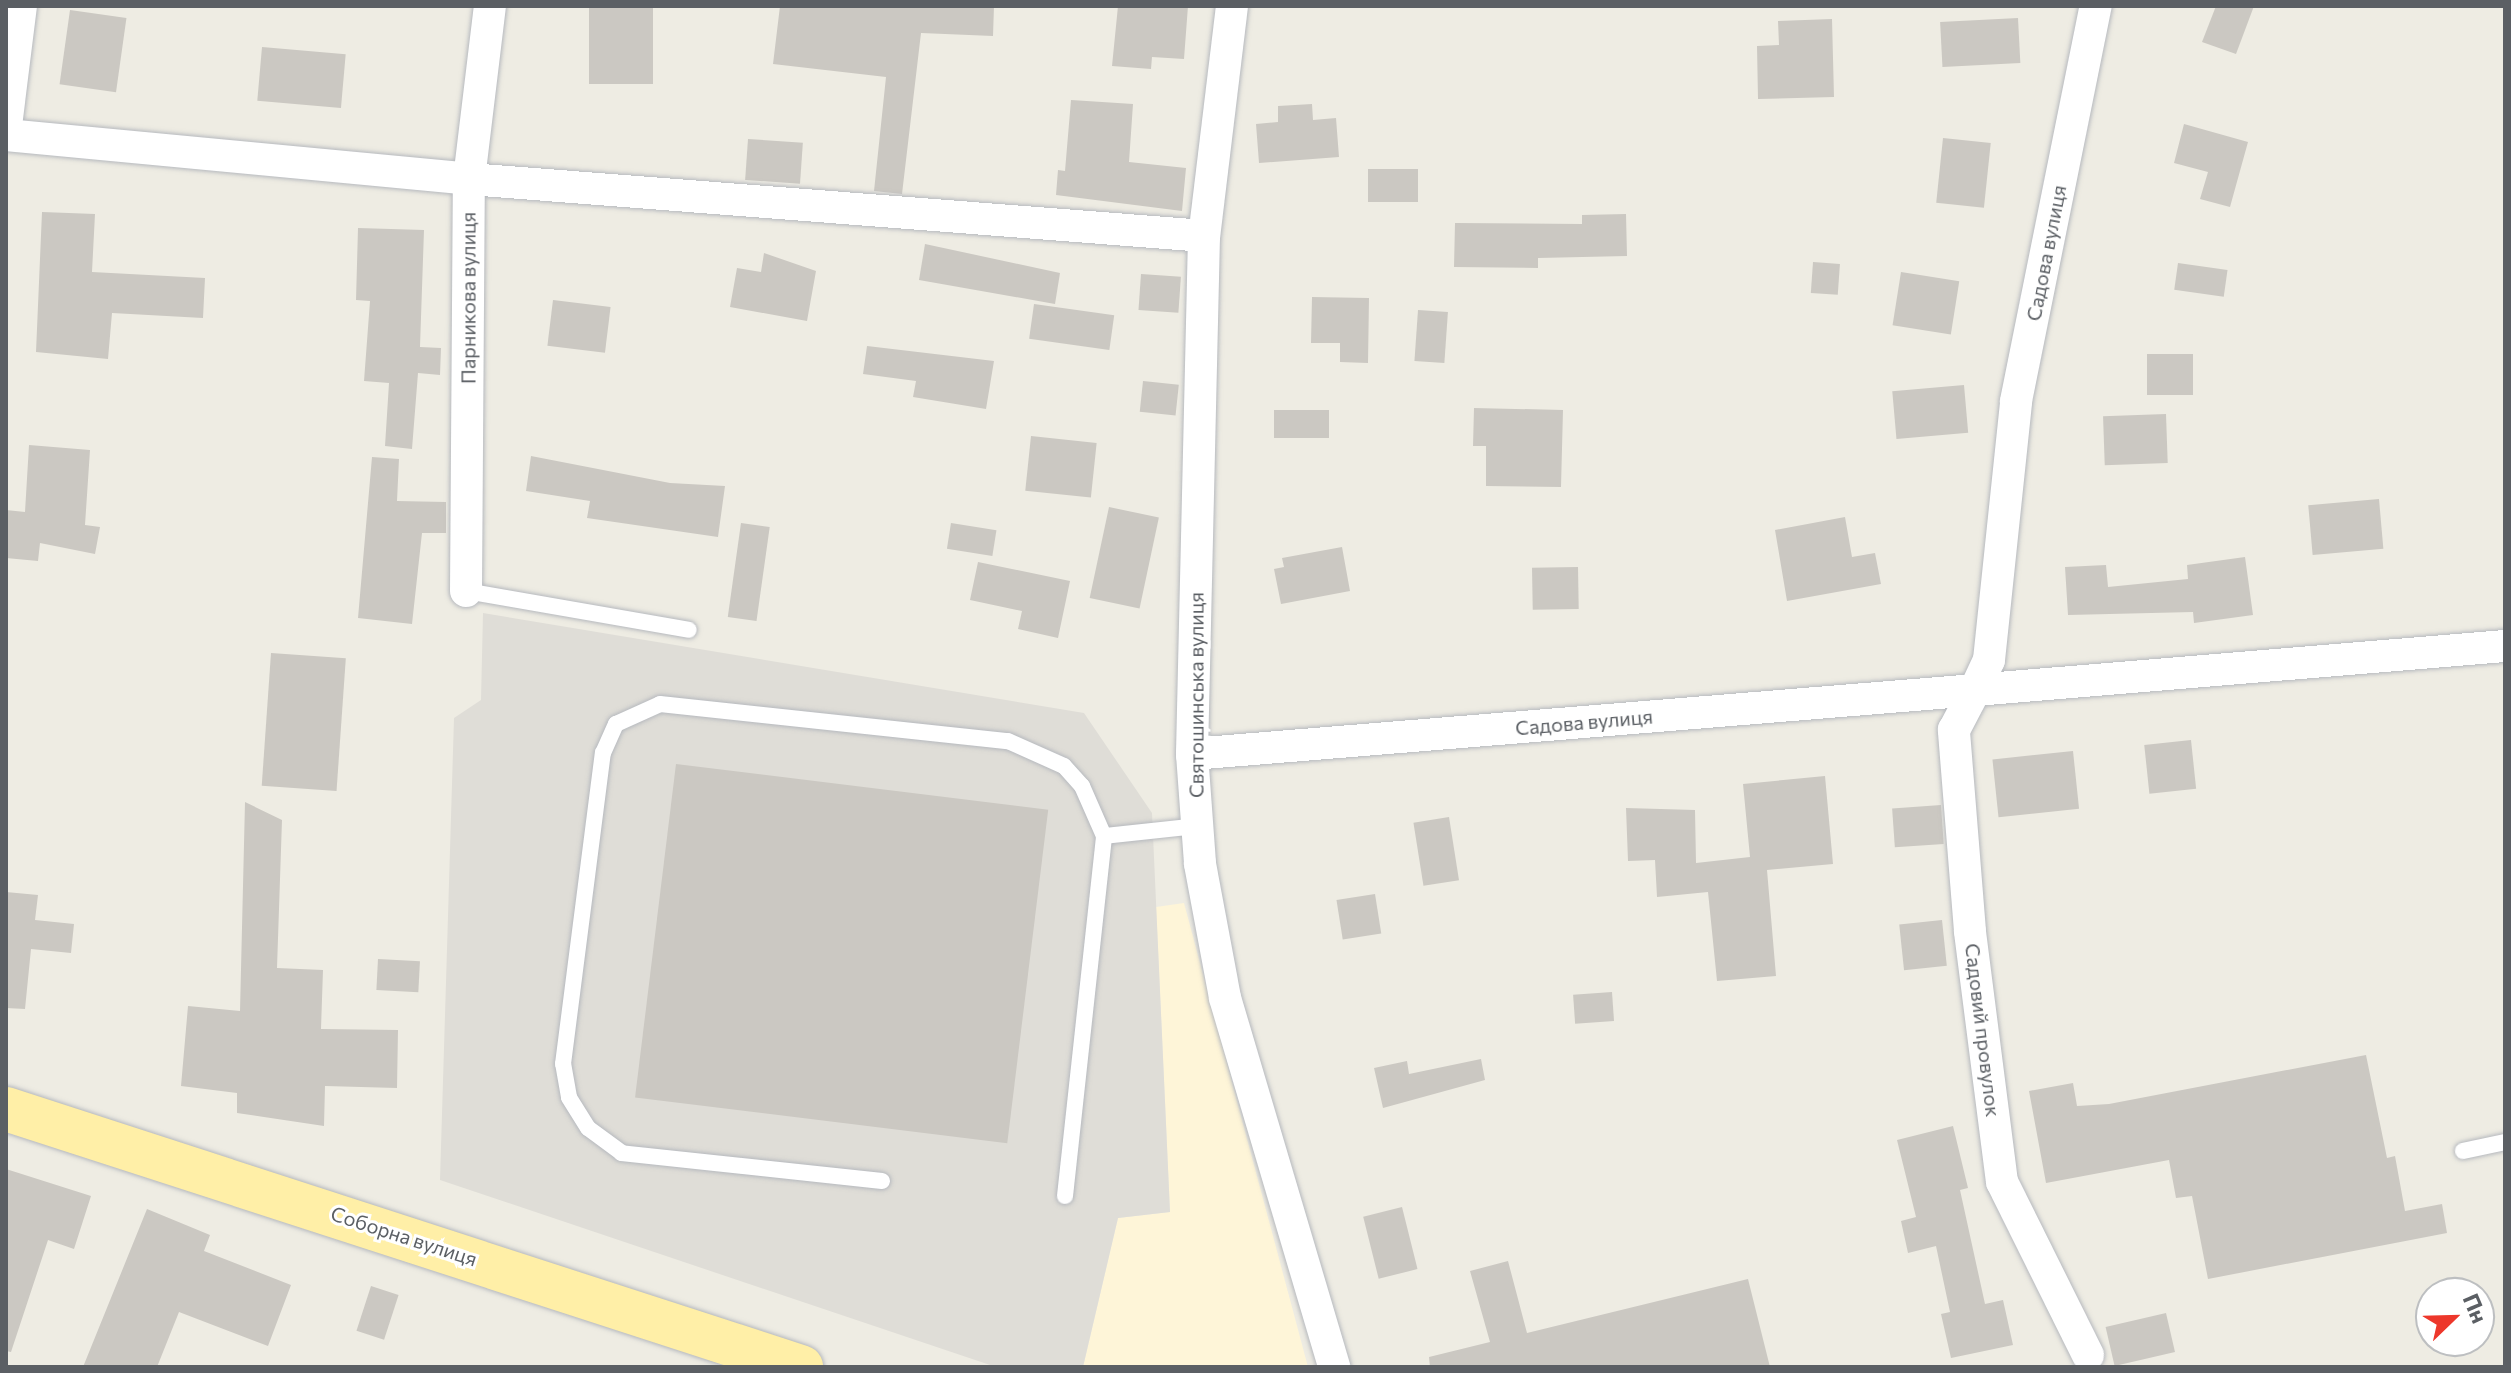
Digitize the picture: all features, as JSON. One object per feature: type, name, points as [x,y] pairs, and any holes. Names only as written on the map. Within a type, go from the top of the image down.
[{"type":"main road","name":"Соборна вулиця","points":[[6,1109],[801,1367]]},
{"type":"street","points":[[6,126],[21,6]]},
{"type":"street","name":"Парникова вулиця","points":[[466,591],[469,179],[490,6]]},
{"type":"street","name":"Святошинська вулиця","points":[[1232,6],[1204,236],[1192,754],[1197,826],[1225,998],[1334,1367]]},
{"type":"street","name":"Садова вулиця","points":[[1975,690],[1989,660],[2016,401],[2096,6]]},
{"type":"street","points":[[6,135],[469,179],[1204,236]]},
{"type":"street","name":"Садова вулиця","points":[[1192,754],[2505,646]]},
{"type":"street","name":"Садовий провулок","points":[[1975,690],[1954,730],[1975,977],[2002,1182],[2088,1355]]},
{"type":"lane","points":[[466,591],[689,630]]},
{"type":"lane","points":[[882,1181],[622,1153],[588,1128],[569,1097],[567,1033],[603,753],[616,724],[660,704],[1008,741],[1064,766],[1082,786],[1104,836],[1065,1196]]},
{"type":"lane","points":[[1104,836],[1197,826]]},
{"type":"lane","points":[[2463,1151],[2505,1142]]},
{"type":"shaded area","points":[[483,613],[1084,713],[1152,813],[1170,1212],[1118,1218],[1083,1367],[996,1367],[440,1180],[454,718],[481,700]]},
{"type":"shaded area","points":[[1184,903],[1308,1367],[1083,1367],[1118,1218],[1170,1212],[1156,907]]},
{"type":"building","points":[[589,6],[653,6],[653,84],[589,84]]},
{"type":"building","points":[[780,6],[994,6],[993,36],[921,33],[902,194],[874,191],[886,77],[773,64]]},
{"type":"building","points":[[1118,6],[1188,6],[1184,59],[1152,57],[1151,69],[1112,66]]},
{"type":"building","points":[[2216,6],[2254,6],[2236,54],[2202,42]]},
{"type":"building","points":[[70,10],[126,18],[116,92],[60,84]]},
{"type":"building","points":[[2018,18],[2020,63],[1942,67],[1940,22]]},
{"type":"building","points":[[1832,19],[1834,97],[1758,99],[1757,46],[1779,45],[1778,21]]},
{"type":"building","points":[[262,47],[346,54],[341,108],[257,101]]},
{"type":"building","points":[[1071,100],[1133,104],[1129,162],[1186,168],[1182,211],[1056,195],[1058,170],[1065,171]]},
{"type":"building","points":[[1312,104],[1313,120],[1336,118],[1339,157],[1259,163],[1256,124],[1278,122],[1278,106]]},
{"type":"building","points":[[2184,124],[2248,142],[2230,207],[2200,199],[2208,172],[2174,163]]},
{"type":"building","points":[[1943,138],[1991,143],[1984,208],[1936,203]]},
{"type":"building","points":[[748,139],[803,143],[800,184],[745,180]]},
{"type":"building","points":[[1368,169],[1418,169],[1418,202],[1368,202]]},
{"type":"building","points":[[42,212],[95,214],[92,272],[205,278],[203,318],[112,313],[108,359],[36,352]]},
{"type":"building","points":[[1626,214],[1627,256],[1538,258],[1538,268],[1454,267],[1455,223],[1582,224],[1582,215]]},
{"type":"building","points":[[358,228],[424,230],[420,347],[441,348],[440,375],[418,373],[412,449],[385,446],[389,383],[364,381],[370,301],[356,300]]},
{"type":"building","points":[[925,244],[1060,273],[1055,304],[919,280]]},
{"type":"building","points":[[764,253],[816,271],[807,321],[730,307],[737,268],[761,272]]},
{"type":"building","points":[[1813,262],[1840,264],[1838,295],[1811,293]]},
{"type":"building","points":[[2178,263],[2228,270],[2224,297],[2174,290]]},
{"type":"building","points":[[1901,272],[1959,281],[1951,335],[1893,325]]},
{"type":"building","points":[[1141,274],[1181,277],[1178,313],[1138,310]]},
{"type":"building","points":[[1312,297],[1369,298],[1368,363],[1340,362],[1340,343],[1311,343]]},
{"type":"building","points":[[553,300],[611,307],[605,353],[547,346]]},
{"type":"building","points":[[1034,304],[1114,315],[1109,350],[1029,339]]},
{"type":"building","points":[[1418,310],[1448,312],[1444,363],[1414,361]]},
{"type":"building","points":[[867,346],[994,361],[986,409],[913,397],[916,381],[863,374]]},
{"type":"building","points":[[2147,354],[2193,354],[2193,395],[2147,395]]},
{"type":"building","points":[[1143,381],[1179,385],[1176,416],[1140,412]]},
{"type":"building","points":[[1964,385],[1968,433],[1896,439],[1892,391]]},
{"type":"building","points":[[1474,408],[1563,410],[1561,487],[1486,486],[1486,446],[1473,446]]},
{"type":"building","points":[[1274,410],[1329,410],[1329,438],[1274,438]]},
{"type":"building","points":[[2166,414],[2168,463],[2105,465],[2103,416]]},
{"type":"building","points":[[1031,436],[1097,443],[1091,498],[1025,491]]},
{"type":"building","points":[[29,445],[90,450],[85,525],[100,527],[95,554],[40,543],[38,561],[6,558],[6,510],[25,512]]},
{"type":"building","points":[[531,456],[670,483],[725,486],[718,537],[587,518],[590,501],[526,491]]},
{"type":"building","points":[[372,457],[399,459],[397,501],[446,502],[446,533],[422,533],[412,624],[358,618]]},
{"type":"building","points":[[2379,499],[2383,549],[2313,555],[2308,505]]},
{"type":"building","points":[[1109,507],[1159,518],[1140,609],[1090,598]]},
{"type":"building","points":[[1845,517],[1852,557],[1875,553],[1881,584],[1787,601],[1775,530]]},
{"type":"building","points":[[741,523],[770,527],[756,621],[728,617]]},
{"type":"building","points":[[951,523],[996,530],[992,556],[947,549]]},
{"type":"building","points":[[1342,547],[1350,591],[1281,604],[1274,569],[1284,567],[1282,558]]},
{"type":"building","points":[[2245,557],[2253,615],[2194,623],[2193,612],[2068,615],[2065,567],[2106,565],[2108,587],[2188,579],[2187,565]]},
{"type":"building","points":[[978,562],[1070,581],[1058,638],[1018,629],[1022,611],[970,600]]},
{"type":"building","points":[[1578,567],[1579,609],[1533,610],[1532,568]]},
{"type":"building","points":[[271,653],[346,658],[337,791],[262,786]]},
{"type":"building","points":[[2191,740],[2196,789],[2149,794],[2144,745]]},
{"type":"building","points":[[2073,751],[2079,809],[1999,817],[1992,759]]},
{"type":"building","points":[[676,764],[1048,810],[1007,1143],[635,1097]]},
{"type":"building","points":[[1825,776],[1833,864],[1767,870],[1776,976],[1717,981],[1708,892],[1657,897],[1655,860],[1628,861],[1626,808],[1695,810],[1696,863],[1750,857],[1743,784]]},
{"type":"building","points":[[245,802],[282,820],[277,968],[323,970],[321,1029],[398,1030],[397,1088],[325,1086],[324,1126],[237,1113],[237,1093],[181,1086],[188,1006],[240,1011]]},
{"type":"building","points":[[1941,805],[1944,844],[1895,847],[1892,808]]},
{"type":"building","points":[[1449,817],[1459,880],[1423,886],[1413,823]]},
{"type":"building","points":[[6,892],[38,895],[35,920],[74,924],[71,953],[31,949],[25,1009],[6,1008]]},
{"type":"building","points":[[1375,894],[1381,934],[1343,940],[1336,900]]},
{"type":"building","points":[[1942,920],[1947,966],[1904,970],[1899,924]]},
{"type":"building","points":[[378,959],[420,961],[418,992],[376,990]]},
{"type":"building","points":[[1612,992],[1614,1021],[1575,1024],[1573,995]]},
{"type":"building","points":[[2366,1055],[2387,1158],[2395,1156],[2405,1211],[2442,1204],[2447,1233],[2208,1279],[2192,1196],[2176,1198],[2169,1160],[2046,1183],[2029,1091],[2073,1083],[2077,1106],[2109,1104]]},
{"type":"building","points":[[1481,1059],[1485,1080],[1383,1108],[1374,1068],[1407,1061],[1409,1074]]},
{"type":"building","points":[[1953,1126],[1968,1188],[1960,1190],[1985,1304],[2003,1300],[2013,1345],[1951,1358],[1941,1314],[1950,1312],[1936,1246],[1908,1253],[1901,1221],[1916,1217],[1897,1140]]},
{"type":"building","points":[[6,1169],[91,1196],[74,1249],[48,1240],[11,1352],[6,1351]]},
{"type":"building","points":[[1402,1207],[1417,1269],[1379,1279],[1363,1217]]},
{"type":"building","points":[[147,1209],[210,1235],[204,1251],[291,1285],[268,1346],[179,1312],[157,1367],[83,1367]]},
{"type":"building","points":[[1508,1261],[1527,1333],[1748,1279],[1770,1367],[1430,1367],[1429,1357],[1490,1342],[1470,1271]]},
{"type":"building","points":[[371,1286],[399,1295],[384,1340],[356,1331]]},
{"type":"building","points":[[2166,1313],[2175,1352],[2115,1366],[2106,1327]]}]
